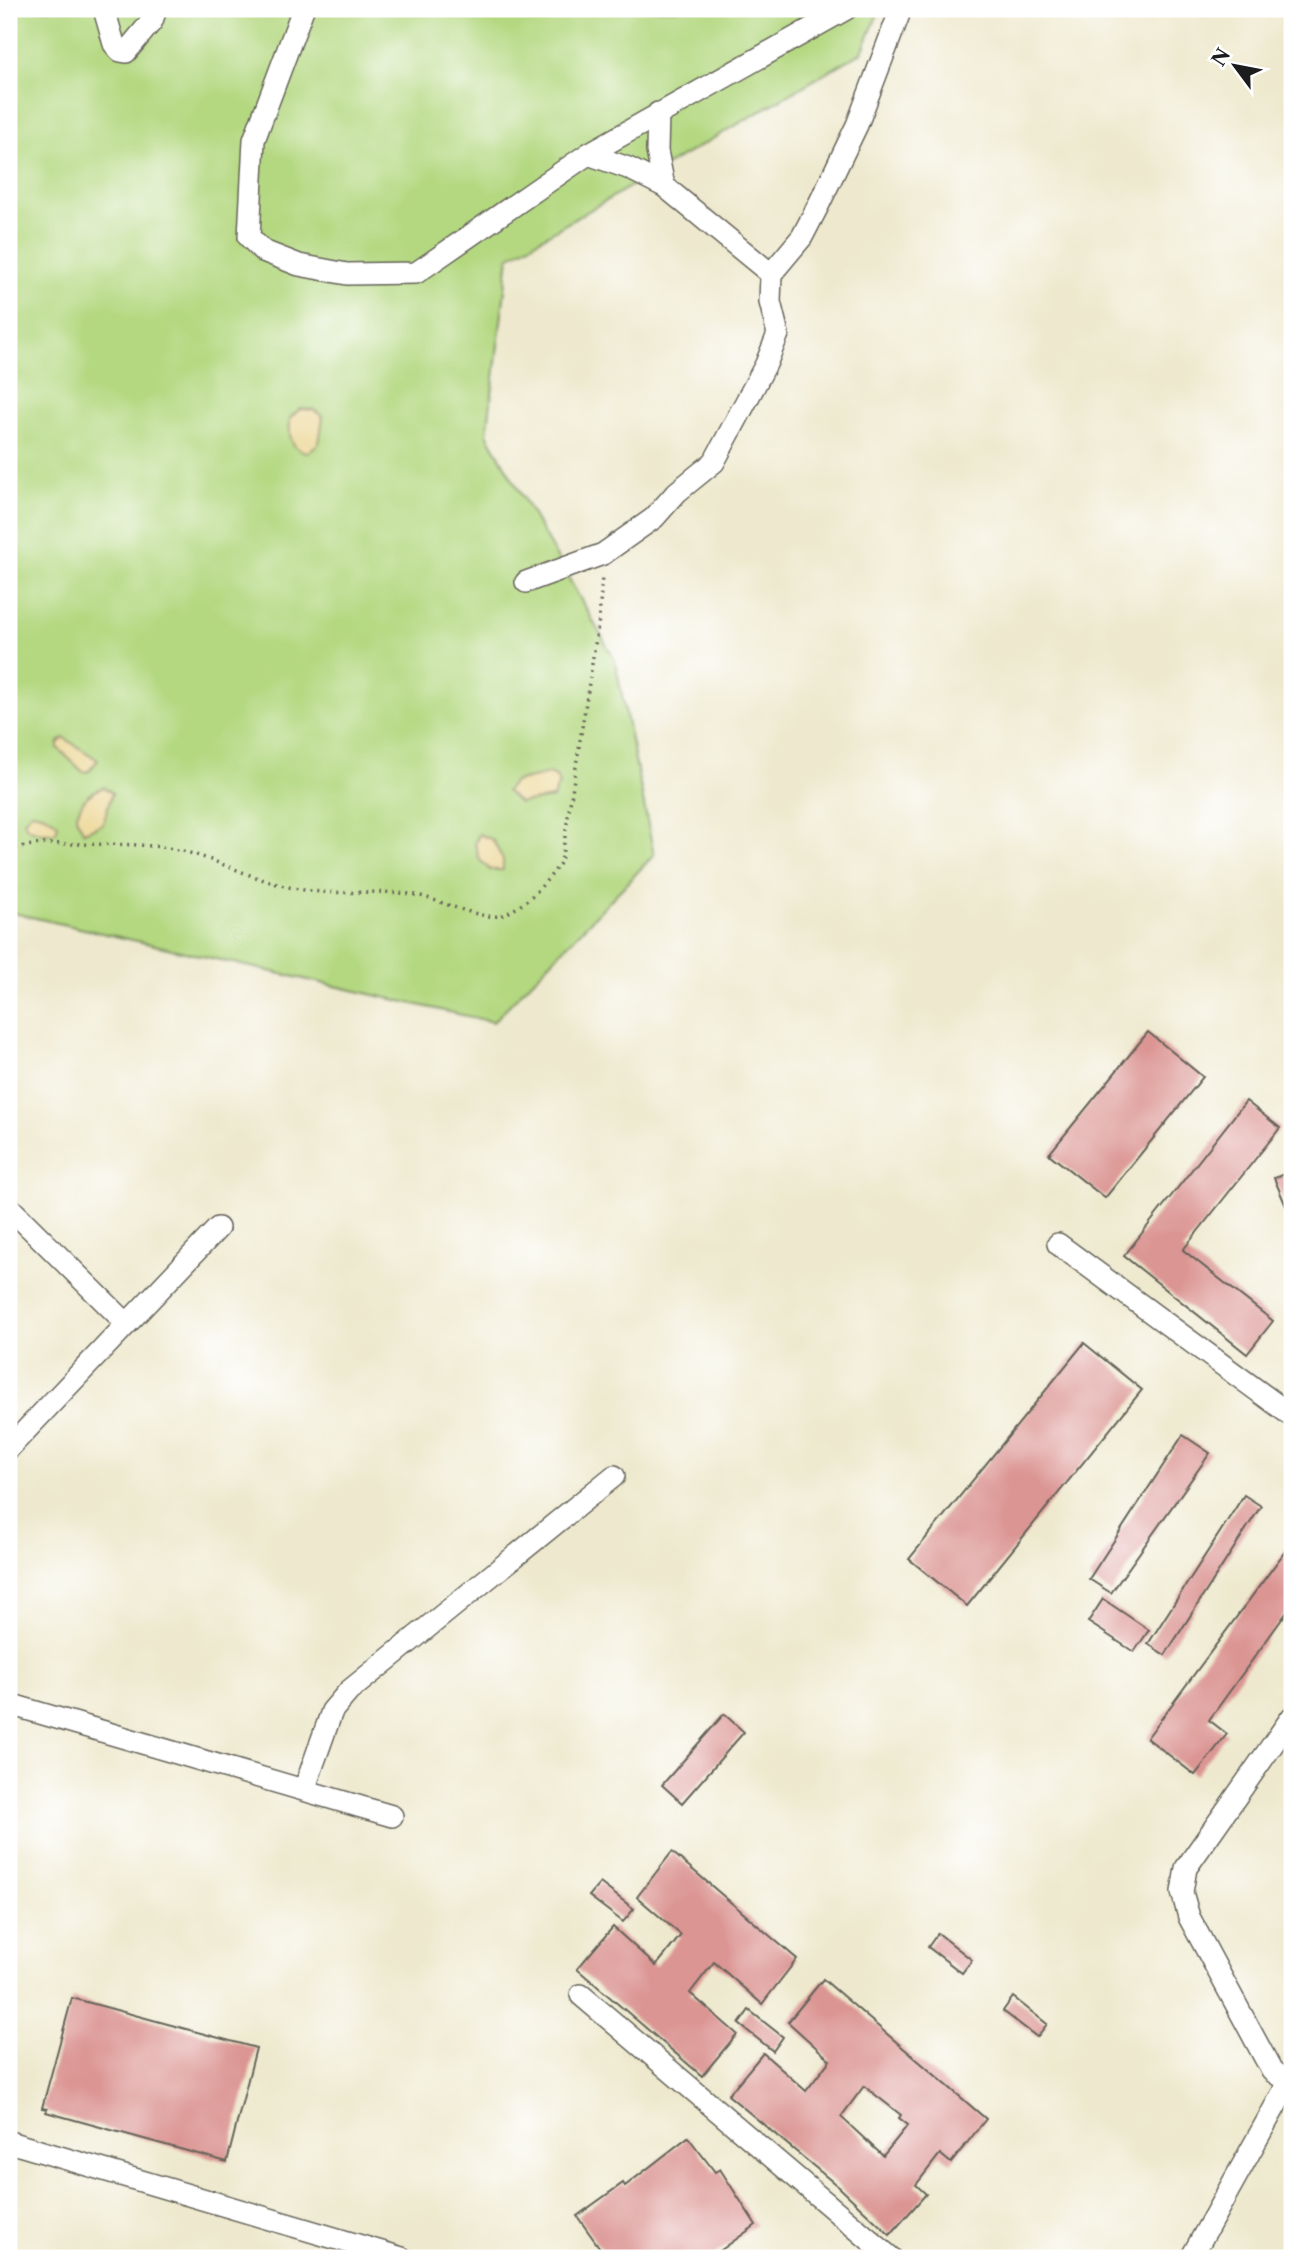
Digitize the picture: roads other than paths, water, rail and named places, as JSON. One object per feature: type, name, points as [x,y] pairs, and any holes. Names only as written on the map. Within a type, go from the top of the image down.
[{"type":"street","points":[[104,9],[114,44],[120,51],[127,52],[152,21],[156,9]]},
{"type":"street","points":[[303,9],[254,139],[249,237],[263,251],[299,265],[347,274],[416,273],[588,154],[846,9]]},
{"type":"street","points":[[526,582],[603,554],[654,518],[677,492],[714,462],[766,364],[778,334],[771,302],[771,274],[802,237],[818,206],[857,125],[901,9]]},
{"type":"street","points":[[658,113],[657,151],[664,186]]},
{"type":"street","points":[[588,154],[628,168],[664,186],[771,274]]},
{"type":"street","points":[[9,1208],[126,1322]]},
{"type":"street","points":[[9,1448],[218,1228]]},
{"type":"street","points":[[1058,1244],[1292,1416]]},
{"type":"street","points":[[304,1790],[332,1711],[349,1691],[614,1476]]},
{"type":"street","points":[[9,1704],[392,1816]]},
{"type":"street","points":[[1191,2258],[1292,2081],[1272,2071],[1189,1917],[1182,1892],[1186,1868],[1292,1717]]},
{"type":"street","points":[[581,1995],[891,2258]]},
{"type":"street","points":[[9,2142],[402,2258]]}]
